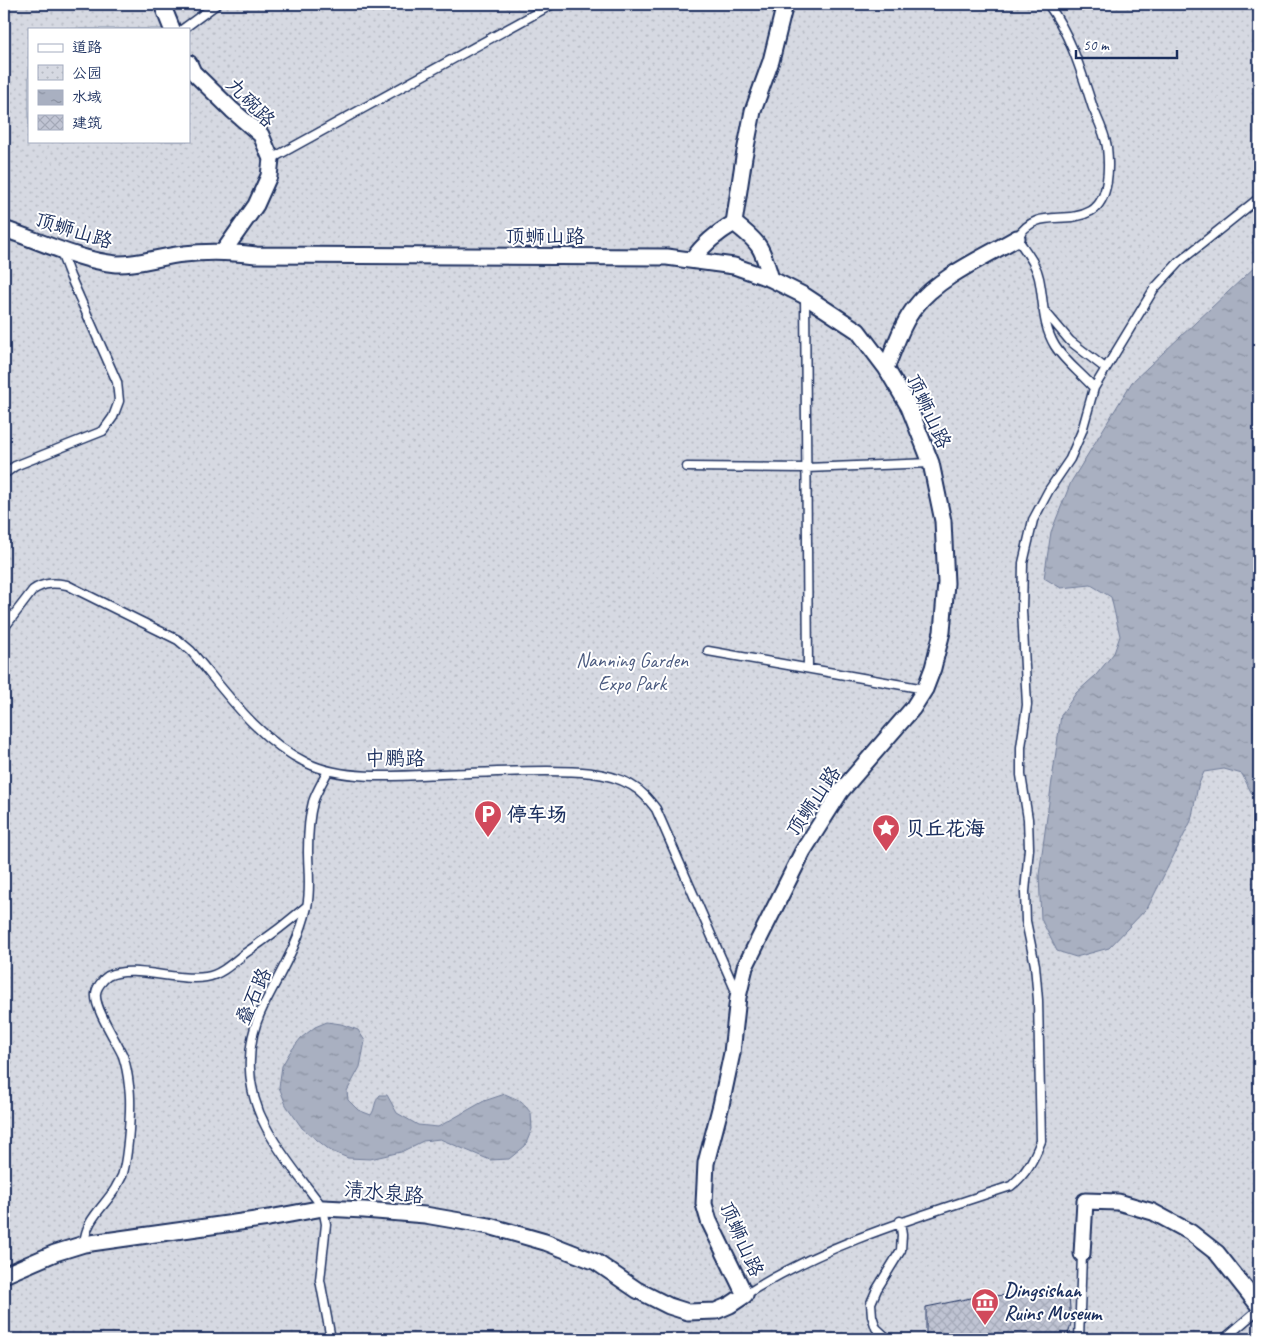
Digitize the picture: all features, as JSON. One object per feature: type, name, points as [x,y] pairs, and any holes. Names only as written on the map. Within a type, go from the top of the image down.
[{"type":"street","points":[[162,4],[172,28]]},
{"type":"street","points":[[734,223],[744,157],[754,111],[771,61],[785,4]]},
{"type":"street","name":"九碗路","points":[[190,65],[193,72],[261,135],[271,159],[269,176],[256,204],[223,252]]},
{"type":"street","points":[[693,259],[718,232],[734,223]]},
{"type":"street","points":[[734,223],[753,238],[764,253],[771,279]]},
{"type":"street","name":"顶蛳山路","points":[[4,229],[89,260],[117,264],[136,263],[184,254],[223,252],[256,255],[667,256],[693,259],[734,266],[771,279],[805,296],[858,331],[886,368],[910,407],[931,463],[944,521],[946,584],[942,632],[933,668],[925,689],[913,708],[841,791],[803,850],[745,967],[738,997],[732,1053],[706,1163],[704,1204],[709,1221],[745,1295]]},
{"type":"street","points":[[886,368],[902,331],[916,306],[933,288],[1017,238]]},
{"type":"street","points":[[1082,1254],[1085,1201],[1118,1202],[1153,1212],[1190,1232],[1217,1254],[1259,1307]]},
{"type":"street","name":"清水泉路","points":[[4,1275],[54,1253],[84,1244],[260,1220],[323,1208],[425,1215],[498,1228],[545,1242],[596,1262],[637,1290],[668,1306],[688,1312],[716,1311],[730,1305],[745,1295]]},
{"type":"lane","points":[[184,28],[217,4]]},
{"type":"lane","points":[[271,159],[553,4]]},
{"type":"lane","points":[[1048,4],[1060,20],[1069,38],[1106,146],[1109,175],[1103,195],[1094,209],[1066,218],[1045,218],[1031,222],[1023,228],[1017,238],[1039,278],[1042,308],[1047,328],[1055,346],[1094,388]]},
{"type":"lane","points":[[745,1295],[765,1282],[815,1258],[900,1221],[1011,1186],[1023,1177],[1034,1158],[1041,1141],[1038,1000],[1035,965],[1026,920],[1025,892],[1029,848],[1028,818],[1021,775],[1021,747],[1026,705],[1022,610],[1023,564],[1033,520],[1049,490],[1070,459],[1082,431],[1094,388],[1154,289],[1180,262],[1259,198]]},
{"type":"lane","points":[[4,474],[15,466],[103,431],[113,417],[119,401],[117,382],[59,248]]},
{"type":"lane","points":[[805,296],[808,668]]},
{"type":"lane","points":[[1042,308],[1070,341],[1105,368]]},
{"type":"lane","points":[[687,467],[806,468],[931,463]]},
{"type":"lane","name":"中鹏路","points":[[4,628],[40,585],[52,583],[68,586],[178,640],[191,651],[264,734],[283,751],[308,764],[328,771],[388,777],[515,771],[570,771],[607,776],[630,785],[644,794],[656,809],[738,997]]},
{"type":"lane","points":[[708,651],[925,689]]},
{"type":"lane","name":"叠石路","points":[[323,1208],[266,1127],[255,1100],[248,1062],[254,1029],[262,1008],[279,977],[307,906],[310,878],[308,853],[310,824],[314,801],[328,771]]},
{"type":"lane","points":[[84,1244],[84,1233],[122,1176],[129,1131],[130,1088],[123,1058],[98,1006],[96,994],[100,984],[108,976],[120,973],[141,972],[191,979],[208,977],[240,958],[280,929],[307,906]]},
{"type":"lane","points":[[323,1208],[326,1224],[320,1280],[331,1339]]},
{"type":"lane","points":[[888,1339],[876,1328],[872,1316],[871,1303],[876,1289],[901,1250],[902,1235],[900,1221]]},
{"type":"lane","points":[[1079,1339],[1082,1254]]},
{"type":"lane","points":[[1224,1339],[1259,1307]]},
{"type":"green space","name":"Nanning Garden Expo Park","points":[[4,4],[1259,4],[1259,1339],[4,1339]]},
{"type":"water","points":[[1259,263],[1259,801],[1252,794],[1242,774],[1224,769],[1204,772],[1198,786],[1191,821],[1148,907],[1109,948],[1076,957],[1057,951],[1041,919],[1039,875],[1061,715],[1076,693],[1096,675],[1114,653],[1120,636],[1111,597],[1091,585],[1061,588],[1044,578],[1051,532],[1071,482],[1132,382]]},
{"type":"water","points":[[327,1022],[341,1024],[358,1030],[365,1041],[360,1067],[347,1091],[348,1100],[358,1110],[371,1115],[380,1095],[387,1095],[397,1113],[418,1125],[438,1127],[484,1101],[505,1094],[521,1101],[531,1113],[532,1129],[525,1146],[509,1159],[490,1160],[440,1139],[423,1141],[401,1152],[370,1159],[348,1158],[331,1151],[302,1128],[286,1105],[279,1087],[282,1066],[290,1052],[301,1038],[315,1027]]},
{"type":"building","points":[[1018,1294],[1069,1295],[1071,1323],[1067,1339],[926,1339],[926,1307],[971,1298]]},
{"type":"place","name":"停车场","points":[[488,838]]},
{"type":"place","name":"贝丘花海","points":[[886,852]]},
{"type":"place","name":"Dingsishan Ruins Museum","points":[[985,1326]]}]
